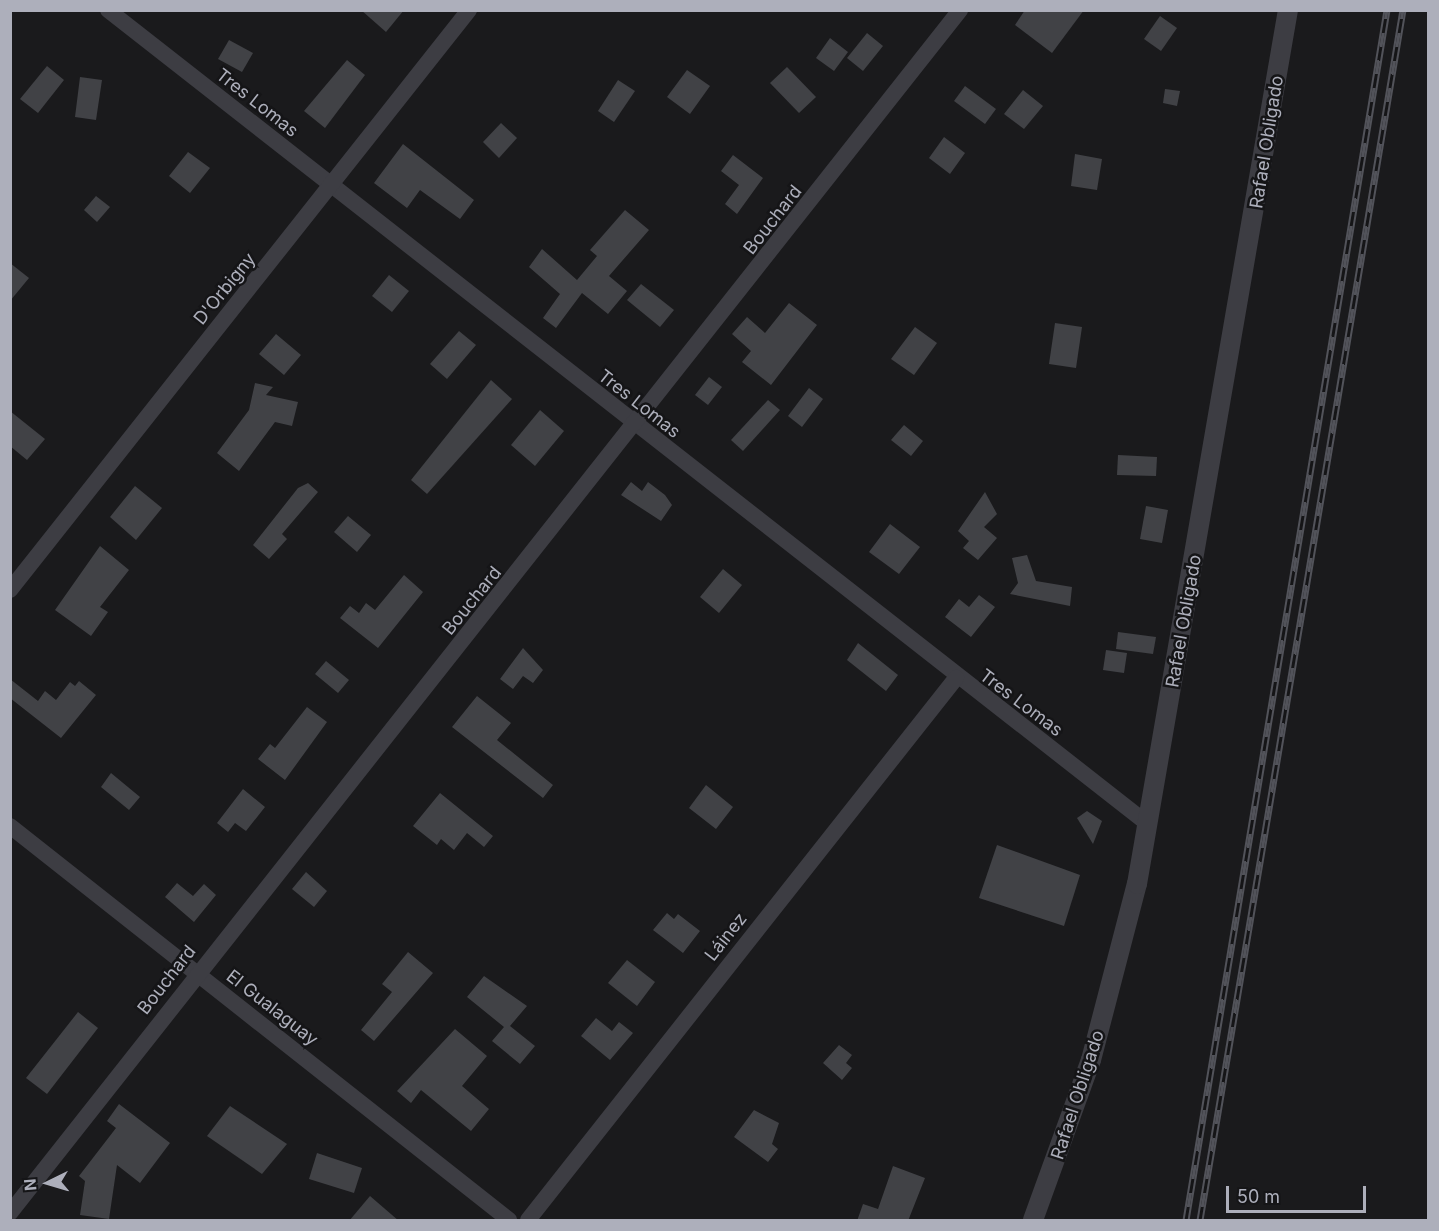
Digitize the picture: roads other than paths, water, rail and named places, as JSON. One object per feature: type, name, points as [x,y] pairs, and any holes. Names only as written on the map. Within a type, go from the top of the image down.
[{"type":"street","name":"Tres Lomas","points":[[108,10],[956,678],[1148,824]]},
{"type":"street","name":"D'Orbigny","points":[[10,590],[332,187],[469,10]]},
{"type":"street","name":"Bouchard","points":[[10,1213],[196,973],[637,427],[960,10]]},
{"type":"street","name":"Rafael Obligado","points":[[1033,1221],[1108,1002],[1148,824],[1288,11]]},
{"type":"street","name":"Láinez","points":[[528,1221],[956,678]]},
{"type":"street","name":"El Gualaguay","points":[[10,826],[509,1221]]},
{"type":"railway","points":[[1186,1220],[1387,10]]},
{"type":"railway","points":[[1200,1220],[1403,10]]}]
